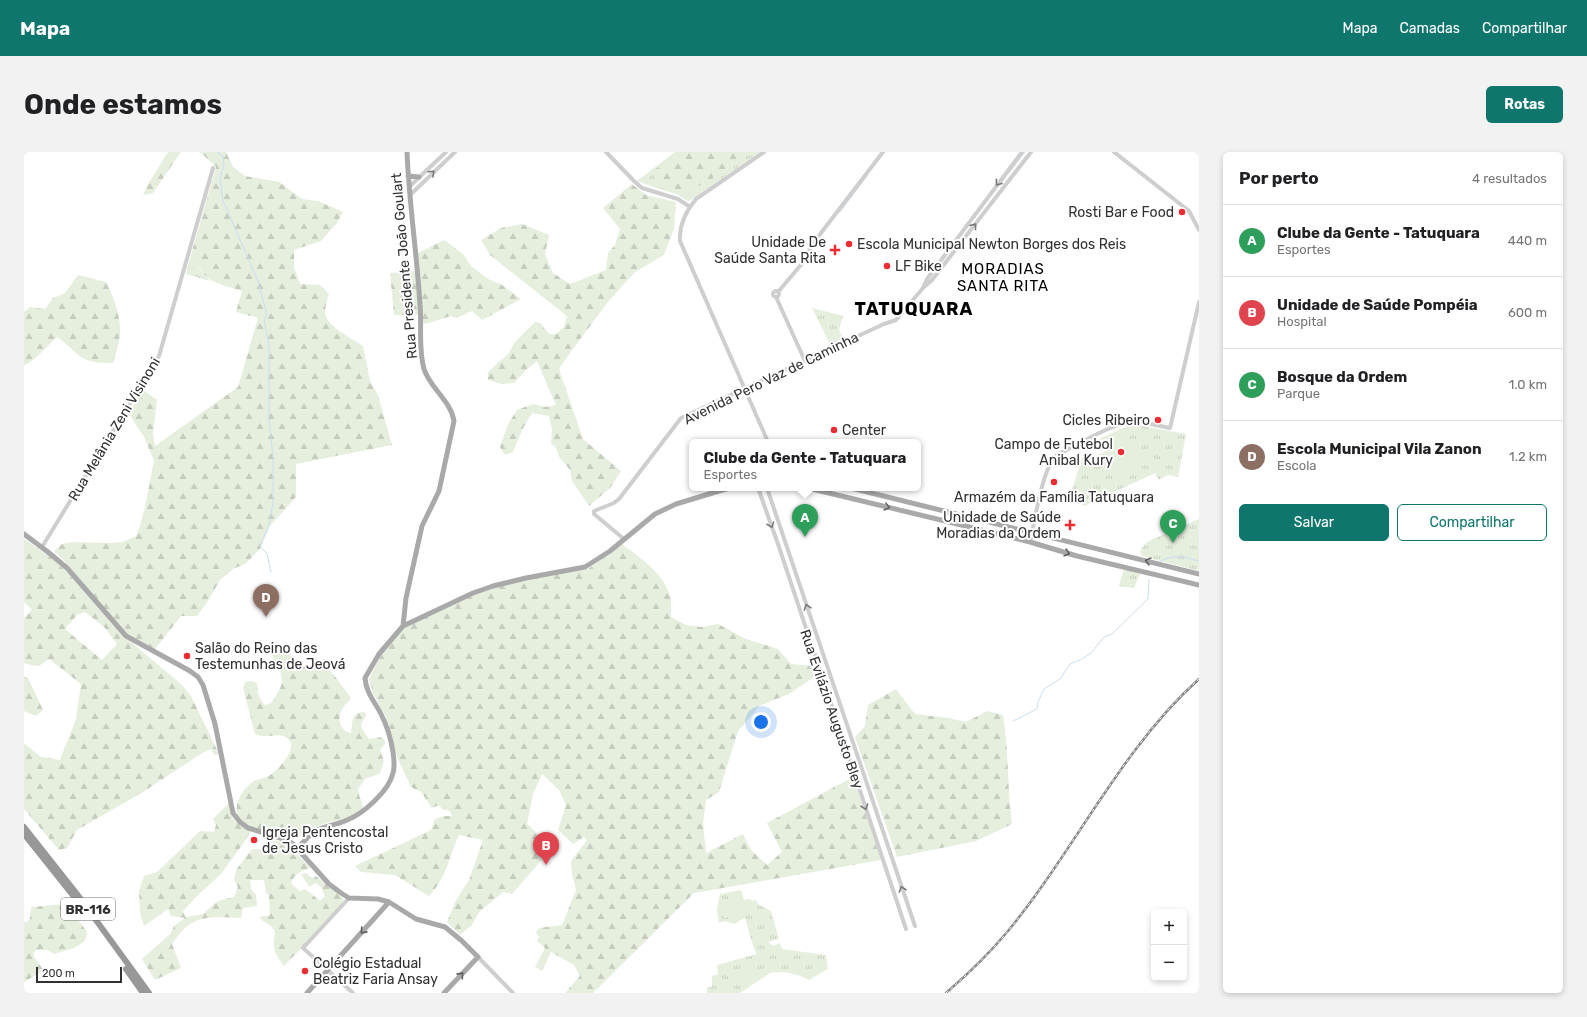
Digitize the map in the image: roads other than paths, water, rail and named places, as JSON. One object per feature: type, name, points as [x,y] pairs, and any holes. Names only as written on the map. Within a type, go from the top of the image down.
[{"type":"highway","name":"BR-116","points":[[24,827],[77,894],[149,993]]},
{"type":"highway","name":"BR-116","points":[[24,834],[74,898],[143,993]]},
{"type":"main road","name":"Rua Presidente João Goulart","points":[[403,626],[406,598],[422,526],[439,491],[454,422],[453,415],[424,369],[407,152]]},
{"type":"main road","points":[[408,176],[419,177]]},
{"type":"main road","points":[[298,848],[311,834],[317,830],[341,823],[364,811],[378,797],[390,781],[393,774],[394,763],[391,742],[381,714],[368,692],[365,678],[379,654],[403,626],[473,593],[493,586],[585,567],[650,518],[670,506],[718,491]]},
{"type":"main road","points":[[820,491],[1199,585]]},
{"type":"main road","points":[[863,491],[1199,574]]},
{"type":"main road","points":[[24,534],[67,568],[126,636],[190,671],[198,677],[203,685],[216,729],[233,813],[240,822],[248,828],[287,840],[298,848],[329,884],[349,898],[378,899],[389,902],[416,919],[444,928],[458,937],[478,957],[444,993]]},
{"type":"main road","points":[[1051,548],[1050,544],[1054,538]]},
{"type":"main road","points":[[1165,577],[1164,572],[1169,567]]},
{"type":"main road","points":[[307,993],[389,902]]},
{"type":"street","points":[[409,187],[446,152]]},
{"type":"street","points":[[410,195],[455,152]]},
{"type":"street","points":[[606,152],[642,188],[672,197],[690,207]]},
{"type":"street","points":[[764,152],[730,174],[696,199],[690,207],[679,231],[680,241],[767,439]]},
{"type":"street","points":[[805,361],[776,297],[779,296],[778,292],[804,260],[811,246],[883,152]]},
{"type":"street","name":"Avenida Pero Vaz de Caminha","points":[[923,288],[931,272],[1022,152]]},
{"type":"street","name":"Avenida Pero Vaz de Caminha","points":[[624,539],[594,514],[594,511],[614,503],[619,499],[681,418],[884,324],[896,320],[923,288],[932,280],[1031,152]]},
{"type":"street","points":[[1114,152],[1189,211],[1199,230]]},
{"type":"street","name":"Rua Melânia Zeni Visinoni","points":[[42,547],[159,356],[213,168]]},
{"type":"street","points":[[1030,542],[1047,470],[1052,459],[1057,455],[1119,425],[1136,421],[1170,428],[1199,302]]},
{"type":"street","name":"Rua Evilázio Augusto Bley","points":[[759,491],[906,930]]},
{"type":"street","name":"Rua Evilázio Augusto Bley","points":[[768,491],[915,926]]},
{"type":"street","points":[[349,898],[303,948],[353,993]]},
{"type":"street","points":[[478,957],[513,993]]},
{"type":"waterway","points":[[217,152],[223,156],[224,165],[220,178],[223,201],[258,281],[267,315],[264,320],[269,345],[269,418],[273,457],[273,503],[269,525],[260,546],[267,554],[271,572]]},
{"type":"waterway","points":[[1009,173],[1025,152]]},
{"type":"waterway","points":[[840,212],[867,176]]},
{"type":"waterway","points":[[1002,182],[1005,178]]},
{"type":"waterway","points":[[1160,561],[1170,557],[1184,557],[1199,561]]},
{"type":"waterway","points":[[1013,721],[1037,709],[1038,702],[1044,689],[1060,679],[1070,664],[1091,653],[1104,637],[1112,634],[1148,599],[1149,580]]},
{"type":"railway","points":[[946,993],[978,964],[1008,931],[1032,900],[1099,801],[1145,737],[1171,707],[1199,679]]},
{"type":"place","name":"Rosti Bar e Food","points":[[1182,212]]},
{"type":"place","name":"Escola Municipal Newton Borges dos Reis","points":[[849,244]]},
{"type":"place","name":"Unidade De Saúde Santa Rita","points":[[835,250]]},
{"type":"place","name":"LF Bike","points":[[887,266]]},
{"type":"place","name":"Cicles Ribeiro","points":[[1158,420]]},
{"type":"place","name":"Center","points":[[834,430]]},
{"type":"place","name":"Campo de Futebol Anibal Kury","points":[[1121,452]]},
{"type":"place","name":"Armazém da Família Tatuquara","points":[[1054,482]]},
{"type":"place","name":"Unidade de Saúde Moradias da Ordem","points":[[1070,525]]},
{"type":"place","name":"Clube da Gente - Tatuquara","points":[[805,537]]},
{"type":"place","name":"Bosque da Ordem","points":[[1173,543]]},
{"type":"place","name":"Escola Municipal Vila Zanon","points":[[266,617]]},
{"type":"place","name":"Salão do Reino das Testemunhas de Jeová","points":[[187,656]]},
{"type":"place","name":"Igreja Pentencostal de Jesus Cristo","points":[[254,840]]},
{"type":"place","name":"Unidade de Saúde Pompéia","points":[[546,865]]},
{"type":"place","name":"Colégio Estadual Beatriz Faria Ansay","points":[[305,971]]},
{"type":"district","name":"MORADIAS SANTA RITA","points":[[1003,278]]},
{"type":"district","name":"TATUQUARA","points":[[914,309]]}]
